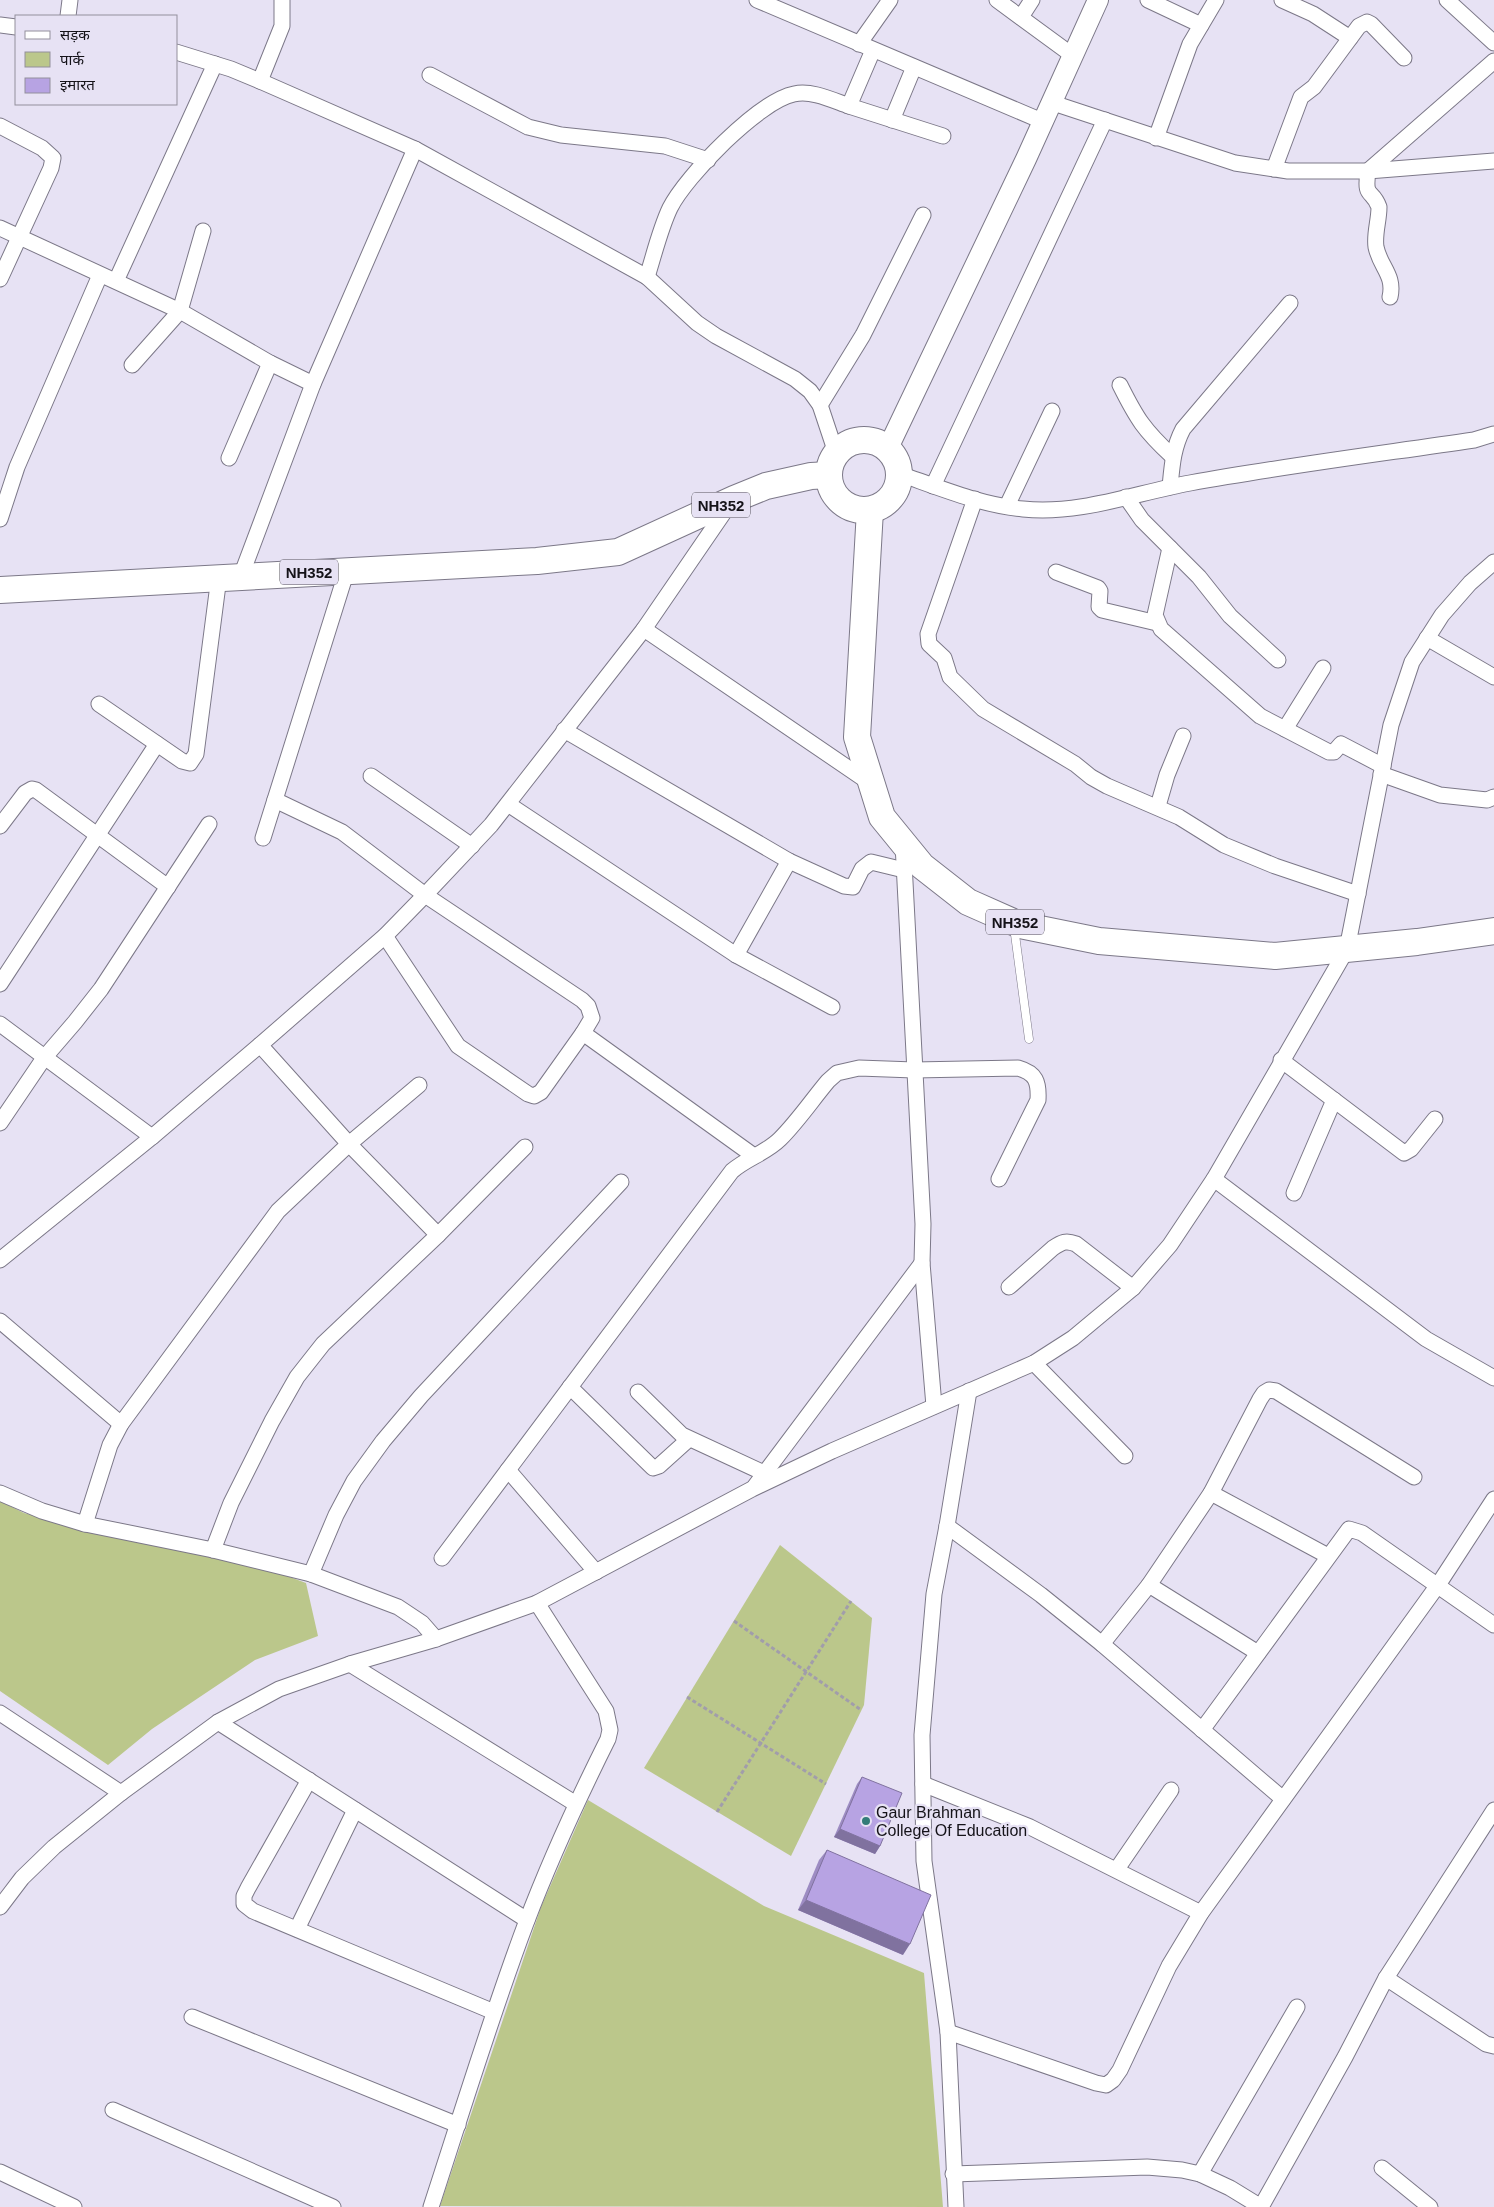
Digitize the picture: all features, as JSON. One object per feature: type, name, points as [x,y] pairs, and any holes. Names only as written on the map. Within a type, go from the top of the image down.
[{"type":"highway","name":"NH352","points":[[0,590],[230,576],[537,561],[618,552],[734,498],[766,486],[812,476],[833,464],[852,441],[874,440],[888,448]]},
{"type":"highway","points":[[833,464],[832,490],[839,500],[847,506],[860,510],[870,510],[880,507],[893,496],[898,485],[900,474],[894,455],[888,448]]},
{"type":"highway","name":"NH352","points":[[870,510],[857,737],[882,817],[922,866],[968,902],[1014,922],[1099,941],[1275,956],[1494,931]]},
{"type":"street","points":[[68,15],[70,0]]},
{"type":"street","points":[[260,81],[282,26],[282,0]]},
{"type":"street","points":[[757,0],[778,4],[859,44],[1042,120]]},
{"type":"street","points":[[859,44],[890,0]]},
{"type":"street","points":[[997,0],[1072,54]]},
{"type":"street","points":[[1021,17],[1032,0]]},
{"type":"street","points":[[888,448],[1098,0]]},
{"type":"street","points":[[1148,0],[1201,25]]},
{"type":"street","points":[[1156,138],[1190,44],[1216,0]]},
{"type":"street","points":[[1282,0],[1313,14],[1350,38]]},
{"type":"street","points":[[1448,0],[1494,43]]},
{"type":"street","points":[[1274,169],[1301,97],[1314,87],[1359,26],[1367,22],[1404,58]]},
{"type":"street","points":[[0,25],[15,27]]},
{"type":"street","points":[[849,106],[874,50]]},
{"type":"street","points":[[178,53],[260,81],[415,149],[647,277],[697,323],[716,336],[794,379],[810,391],[820,405],[833,464]]},
{"type":"street","points":[[1390,297],[1392,282],[1376,248],[1380,207],[1367,192],[1368,171],[1494,61]]},
{"type":"street","points":[[116,281],[215,64]]},
{"type":"street","points":[[892,120],[914,67]]},
{"type":"street","points":[[430,75],[528,127],[561,135],[665,146],[708,160]]},
{"type":"street","points":[[647,277],[670,210],[682,187],[750,118],[770,103],[795,94],[817,95],[943,136]]},
{"type":"street","points":[[1050,102],[1235,163],[1288,171],[1368,171],[1494,161]]},
{"type":"street","points":[[933,486],[1104,120]]},
{"type":"street","points":[[0,126],[42,148],[53,158],[51,168],[0,279]]},
{"type":"street","points":[[98,704],[187,763],[194,760],[230,576],[415,149]]},
{"type":"street","points":[[820,405],[864,335],[923,215]]},
{"type":"street","points":[[0,228],[180,311],[270,363],[312,384]]},
{"type":"street","points":[[132,366],[180,311],[203,231]]},
{"type":"street","points":[[0,519],[18,467],[100,275]]},
{"type":"street","points":[[1170,487],[1172,456],[1176,443],[1193,416],[1290,303]]},
{"type":"street","points":[[229,458],[270,363]]},
{"type":"street","points":[[1120,385],[1137,419],[1147,433],[1172,456]]},
{"type":"street","points":[[1007,506],[1052,412]]},
{"type":"street","points":[[900,474],[976,499],[1007,506],[1059,510],[1170,487],[1474,440],[1494,434]]},
{"type":"street","points":[[1126,497],[1142,520],[1199,577],[1230,616],[1278,660]]},
{"type":"street","points":[[0,1260],[152,1137],[260,1045],[384,936],[425,895],[472,846],[508,804],[644,629],[734,498]]},
{"type":"street","points":[[976,499],[928,634],[929,644],[944,658],[950,676],[983,709],[995,718],[1043,745],[1107,786],[1158,806],[1180,817],[1224,845],[1275,866],[1358,894]]},
{"type":"street","points":[[1156,623],[1155,615],[1170,548]]},
{"type":"street","points":[[0,1907],[22,1878],[54,1847],[121,1793],[218,1722],[279,1689],[350,1664],[436,1639],[537,1603],[752,1489],[832,1451],[1034,1363],[1073,1338],[1133,1288],[1170,1245],[1214,1179],[1281,1060],[1347,949],[1391,725],[1412,662],[1442,615],[1470,583],[1494,562]]},
{"type":"street","points":[[262,838],[347,570]]},
{"type":"street","points":[[1056,572],[1098,588],[1100,591],[1099,607],[1102,610],[1156,623],[1168,636],[1260,716],[1329,752],[1334,752],[1339,744],[1343,745],[1382,769],[1440,795],[1488,800],[1494,797]]},
{"type":"street","points":[[644,629],[872,784]]},
{"type":"street","points":[[1428,638],[1494,677]]},
{"type":"street","points":[[1285,729],[1323,668]]},
{"type":"street","points":[[564,730],[789,861],[848,888],[853,887],[862,869],[871,862],[904,870]]},
{"type":"street","points":[[1158,806],[1167,775],[1184,736]]},
{"type":"street","points":[[0,984],[157,744]]},
{"type":"street","points":[[371,776],[472,846]]},
{"type":"street","points":[[0,826],[25,793],[32,789],[36,790],[168,887]]},
{"type":"street","points":[[275,800],[342,832],[425,895],[582,1000],[588,1006],[592,1018],[541,1092],[534,1096],[528,1094],[458,1046],[384,936]]},
{"type":"street","points":[[508,804],[736,956],[832,1008]]},
{"type":"street","points":[[0,1123],[44,1058],[101,989],[209,824]]},
{"type":"street","points":[[903,842],[923,1224],[922,1263],[934,1406]]},
{"type":"street","points":[[736,956],[789,861]]},
{"type":"street","points":[[0,1024],[152,1137]]},
{"type":"street","points":[[583,1033],[754,1156]]},
{"type":"street","points":[[260,1045],[348,1144],[438,1235]]},
{"type":"street","points":[[1281,1060],[1404,1153],[1411,1149],[1435,1119]]},
{"type":"street","points":[[442,1558],[732,1171],[754,1156],[764,1152],[781,1138],[828,1081],[837,1073],[859,1068],[914,1070],[1018,1068],[1027,1071],[1036,1078],[1038,1100],[1000,1179]]},
{"type":"street","points":[[86,1524],[110,1445],[121,1424],[278,1211],[348,1144],[419,1085]]},
{"type":"street","points":[[1294,1193],[1334,1100]]},
{"type":"street","points":[[213,1550],[230,1503],[297,1377],[323,1344],[438,1235],[525,1146]]},
{"type":"street","points":[[1214,1179],[1426,1339],[1494,1378]]},
{"type":"street","points":[[311,1574],[340,1506],[354,1481],[383,1441],[421,1396],[621,1182]]},
{"type":"street","points":[[1009,1287],[1060,1242],[1068,1241],[1076,1244],[1133,1288]]},
{"type":"street","points":[[752,1489],[922,1263]]},
{"type":"street","points":[[0,1321],[121,1424]]},
{"type":"street","points":[[1034,1363],[1124,1456]]},
{"type":"street","points":[[570,1387],[653,1468],[659,1466],[689,1439]]},
{"type":"street","points":[[1102,1644],[1149,1584],[1211,1492],[1260,1399],[1269,1390],[1276,1391],[1414,1477]]},
{"type":"street","points":[[956,2207],[948,2032],[924,1861],[922,1736],[934,1594],[969,1391]]},
{"type":"street","points":[[638,1392],[673,1428],[689,1439],[764,1473]]},
{"type":"street","points":[[508,1470],[596,1572]]},
{"type":"street","points":[[1211,1492],[1328,1556]]},
{"type":"street","points":[[0,1493],[42,1511],[86,1524],[213,1550],[311,1574],[398,1607],[422,1623],[436,1639]]},
{"type":"street","points":[[948,2032],[1096,2084],[1106,2085],[1113,2080],[1120,2070],[1165,1974],[1201,1913],[1438,1585],[1494,1499]]},
{"type":"street","points":[[947,1526],[1041,1595],[1102,1644],[1283,1799]]},
{"type":"street","points":[[1202,1730],[1349,1529],[1356,1530],[1494,1625]]},
{"type":"street","points":[[1149,1584],[1258,1653]]},
{"type":"street","points":[[432,2207],[494,2012],[527,1920],[576,1804],[608,1739],[610,1730],[606,1711],[537,1603]]},
{"type":"street","points":[[350,1664],[576,1804]]},
{"type":"street","points":[[0,1713],[121,1793]]},
{"type":"street","points":[[218,1722],[527,1920]]},
{"type":"street","points":[[309,1780],[244,1896],[244,1904],[253,1911],[494,2012]]},
{"type":"street","points":[[923,1784],[1030,1827],[1117,1869],[1201,1913]]},
{"type":"street","points":[[1117,1869],[1171,1790]]},
{"type":"street","points":[[297,1929],[355,1810]]},
{"type":"street","points":[[953,2174],[1147,2167],[1182,2170],[1200,2174],[1265,2205],[1386,1978],[1494,1810]]},
{"type":"street","points":[[1386,1978],[1486,2044],[1494,2046]]},
{"type":"street","points":[[1200,2174],[1297,2007]]},
{"type":"street","points":[[192,2017],[458,2125]]},
{"type":"street","points":[[113,2110],[333,2207]]},
{"type":"street","points":[[1382,2168],[1430,2207]]},
{"type":"street","points":[[0,2172],[66,2205]]},
{"type":"lane","points":[[1014,922],[1028,1039]]},
{"type":"path","points":[[717,1812],[851,1601]]},
{"type":"path","points":[[734,1621],[861,1710]]},
{"type":"path","points":[[688,1697],[826,1784]]},
{"type":"green space","points":[[0,1501],[24,1513],[95,1531],[271,1570],[306,1583],[318,1636],[255,1660],[152,1729],[108,1765],[0,1691]]},
{"type":"green space","points":[[780,1545],[872,1618],[864,1705],[791,1856],[644,1768]]},
{"type":"green space","points":[[588,1800],[764,1906],[924,1973],[943,2207],[440,2206],[541,1907]]},
{"type":"building","points":[[862,1777],[902,1793],[880,1846],[840,1829]]},
{"type":"building","points":[[827,1850],[931,1895],[910,1944],[806,1900]]},
{"type":"place","name":"Gaur Brahman College Of Education","points":[[866,1821]]}]
